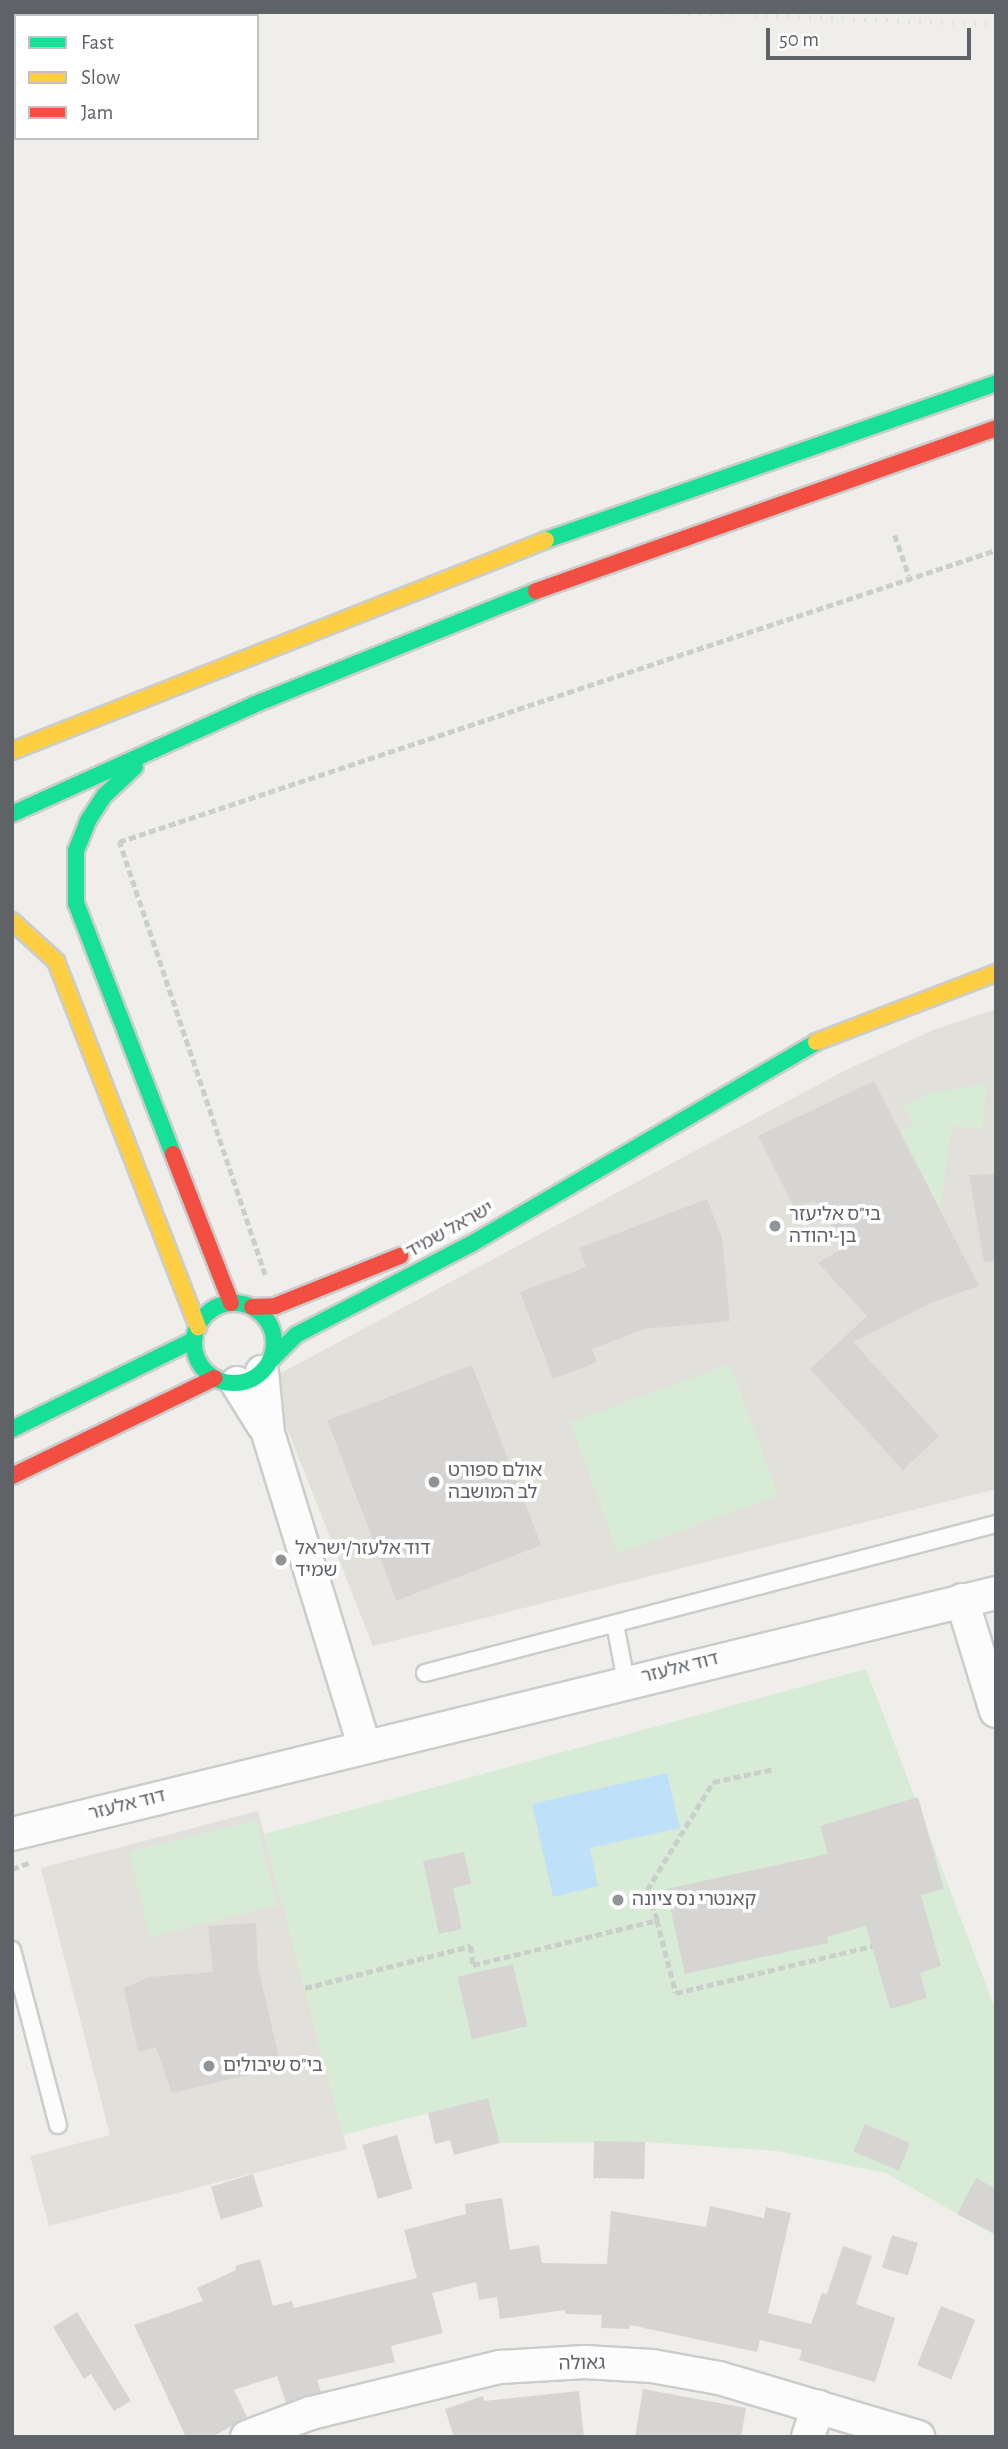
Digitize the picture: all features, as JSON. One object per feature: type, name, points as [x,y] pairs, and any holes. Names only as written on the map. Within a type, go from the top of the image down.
[{"type":"main road","points":[[12,751],[404,593],[695,485],[996,383]]},
{"type":"main road","points":[[12,814],[159,745],[551,586],[709,526],[996,428]]},
{"type":"main road","points":[[159,745],[104,796],[88,821],[76,851],[76,904],[231,1303]]},
{"type":"main road","points":[[12,921],[56,961],[196,1333],[199,1362],[246,1374],[274,1349],[270,1325],[252,1307],[231,1303],[211,1310],[196,1333],[12,1429]]},
{"type":"main road","name":"ישראל שמיד","points":[[12,1476],[246,1374],[296,1335],[471,1244],[651,1136],[814,1043],[996,973]]},
{"type":"main road","name":"ישראל שמיד","points":[[494,1211],[651,1136]]},
{"type":"main road","name":"ישראל שמיד","points":[[252,1307],[275,1306],[421,1245]]},
{"type":"street","points":[[246,1374],[268,1433],[364,1745]]},
{"type":"street","name":"דוד אלעזר","points":[[12,1834],[364,1745],[996,1593]]},
{"type":"street","points":[[962,1600],[996,1711]]},
{"type":"street","name":"גאולה","points":[[247,2437],[311,2413],[500,2367],[585,2362],[652,2366],[719,2378],[918,2437]]},
{"type":"street","points":[[808,2437],[818,2407]]},
{"type":"lane","points":[[425,1673],[996,1524]]},
{"type":"lane","points":[[615,1623],[626,1681]]},
{"type":"lane","points":[[12,1950],[58,2125]]},
{"type":"path","points":[[895,535],[909,576]]},
{"type":"path","points":[[275,1306],[119,842],[909,576],[996,550]]},
{"type":"path","points":[[774,1769],[713,1782],[647,1889],[676,1993],[872,1946]]},
{"type":"path","points":[[305,1988],[471,1946],[472,1965],[657,1920]]},
{"type":"shaded area","name":"בי\"ס אליעזר בן-יהודה","points":[[996,1009],[996,1489],[373,1646],[268,1380],[842,1072],[933,1030]]},
{"type":"shaded area","name":"בי\"ס שיבולים","points":[[258,1811],[347,2149],[49,2226],[30,2156],[110,2135],[41,1868]]},
{"type":"green space","points":[[987,1084],[982,1129],[952,1126],[940,1209],[900,1132],[914,1124],[902,1106],[931,1093]]},
{"type":"green space","points":[[730,1364],[778,1496],[618,1554],[570,1422]]},
{"type":"green space","name":"קאנטרי נס ציונה","points":[[866,1669],[996,2011],[996,2236],[886,2173],[777,2151],[645,2142],[500,2143],[488,2098],[343,2135],[264,1834]]},
{"type":"green space","points":[[256,1820],[277,1905],[150,1937],[129,1852]]},
{"type":"water","points":[[667,1773],[680,1828],[590,1848],[598,1886],[553,1897],[532,1804]]},
{"type":"building","points":[[874,1081],[979,1286],[930,1303],[853,1342],[939,1436],[903,1470],[810,1369],[867,1316],[818,1263],[847,1246],[814,1200],[795,1209],[758,1136]]},
{"type":"building","points":[[996,1174],[996,1261],[984,1262],[969,1175]]},
{"type":"building","points":[[707,1199],[722,1238],[730,1321],[644,1329],[592,1349],[597,1362],[553,1379],[520,1292],[586,1267],[579,1248]]},
{"type":"building","name":"אולם ספורט לב המושבה","points":[[472,1365],[541,1545],[396,1601],[327,1421]]},
{"type":"building","points":[[918,1797],[944,1889],[921,1895],[941,1966],[920,1973],[927,1998],[890,2009],[866,1926],[827,1937],[828,1943],[685,1974],[666,1889],[828,1854],[820,1826]]},
{"type":"building","points":[[464,1852],[471,1884],[453,1888],[462,1929],[439,1934],[423,1861]]},
{"type":"building","points":[[256,1923],[258,1967],[281,2067],[172,2093],[156,2047],[138,2052],[124,1988],[149,1977],[213,1972],[208,1926]]},
{"type":"building","points":[[513,1964],[527,2026],[472,2039],[457,1977]]},
{"type":"building","points":[[488,2098],[500,2143],[454,2155],[450,2140],[435,2144],[428,2113]]},
{"type":"building","points":[[865,2124],[910,2143],[898,2171],[853,2152]]},
{"type":"building","points":[[397,2135],[412,2189],[378,2199],[362,2145]]},
{"type":"building","points":[[594,2141],[645,2142],[644,2179],[593,2178]]},
{"type":"building","points":[[253,2174],[263,2207],[221,2219],[211,2187]]},
{"type":"building","points":[[976,2178],[996,2189],[996,2234],[957,2214]]},
{"type":"building","points":[[502,2198],[510,2250],[539,2245],[542,2263],[607,2264],[611,2211],[706,2227],[710,2206],[764,2218],[766,2207],[791,2213],[768,2313],[811,2324],[822,2293],[827,2294],[843,2246],[872,2256],[856,2304],[895,2318],[875,2382],[799,2360],[802,2350],[760,2340],[757,2352],[630,2325],[629,2329],[601,2328],[602,2315],[565,2314],[565,2310],[500,2319],[497,2297],[479,2300],[476,2282],[432,2293],[443,2333],[391,2346],[395,2362],[317,2380],[321,2392],[286,2403],[277,2376],[234,2390],[247,2417],[212,2437],[186,2437],[134,2325],[203,2301],[197,2288],[236,2270],[235,2266],[260,2259],[273,2306],[292,2301],[294,2308],[417,2278],[404,2230],[466,2214],[465,2204]]},
{"type":"building","points":[[892,2235],[918,2243],[908,2275],[882,2268]]},
{"type":"building","points":[[941,2306],[975,2320],[951,2379],[917,2365]]},
{"type":"building","points":[[77,2312],[131,2401],[114,2411],[91,2374],[84,2379],[53,2327]]},
{"type":"building","points":[[643,2389],[746,2408],[741,2437],[635,2437]]},
{"type":"building","points":[[579,2391],[584,2437],[454,2437],[445,2409],[483,2396],[484,2401]]},
{"type":"railway","points":[[666,12],[996,24]]},
{"type":"traffic: fast","points":[[546,540],[996,383]]},
{"type":"traffic: fast","points":[[12,814],[253,705],[536,591]]},
{"type":"traffic: fast","points":[[135,767],[104,796],[88,821],[76,851],[76,903],[173,1154]]},
{"type":"traffic: fast","points":[[270,1361],[296,1335],[471,1244],[816,1042]]},
{"type":"traffic: fast","points":[[234,1303],[249,1306],[262,1315],[271,1328],[274,1343],[271,1358],[262,1371],[249,1380],[234,1383],[219,1380],[206,1371],[197,1358],[194,1343],[197,1328],[206,1315],[219,1306],[234,1303]]},
{"type":"traffic: fast","points":[[12,1429],[194,1340]]},
{"type":"traffic: slow","points":[[12,751],[546,540]]},
{"type":"traffic: slow","points":[[12,921],[56,961],[198,1327]]},
{"type":"traffic: slow","points":[[816,1042],[996,973]]},
{"type":"traffic: jam","points":[[536,591],[996,428]]},
{"type":"traffic: jam","points":[[173,1154],[231,1303]]},
{"type":"traffic: jam","points":[[252,1307],[275,1306],[400,1256]]},
{"type":"traffic: jam","points":[[12,1476],[215,1378]]},
{"type":"place","name":"בי\"ס אליעזר בן-יהודה","points":[[775,1226]]},
{"type":"place","name":"אולם ספורט לב המושבה","points":[[434,1482]]},
{"type":"place","name":"דוד אלעזר/ישראל שמיד","points":[[281,1560]]},
{"type":"place","name":"קאנטרי נס ציונה","points":[[618,1900]]},
{"type":"place","name":"בי\"ס שיבולים","points":[[209,2066]]}]
